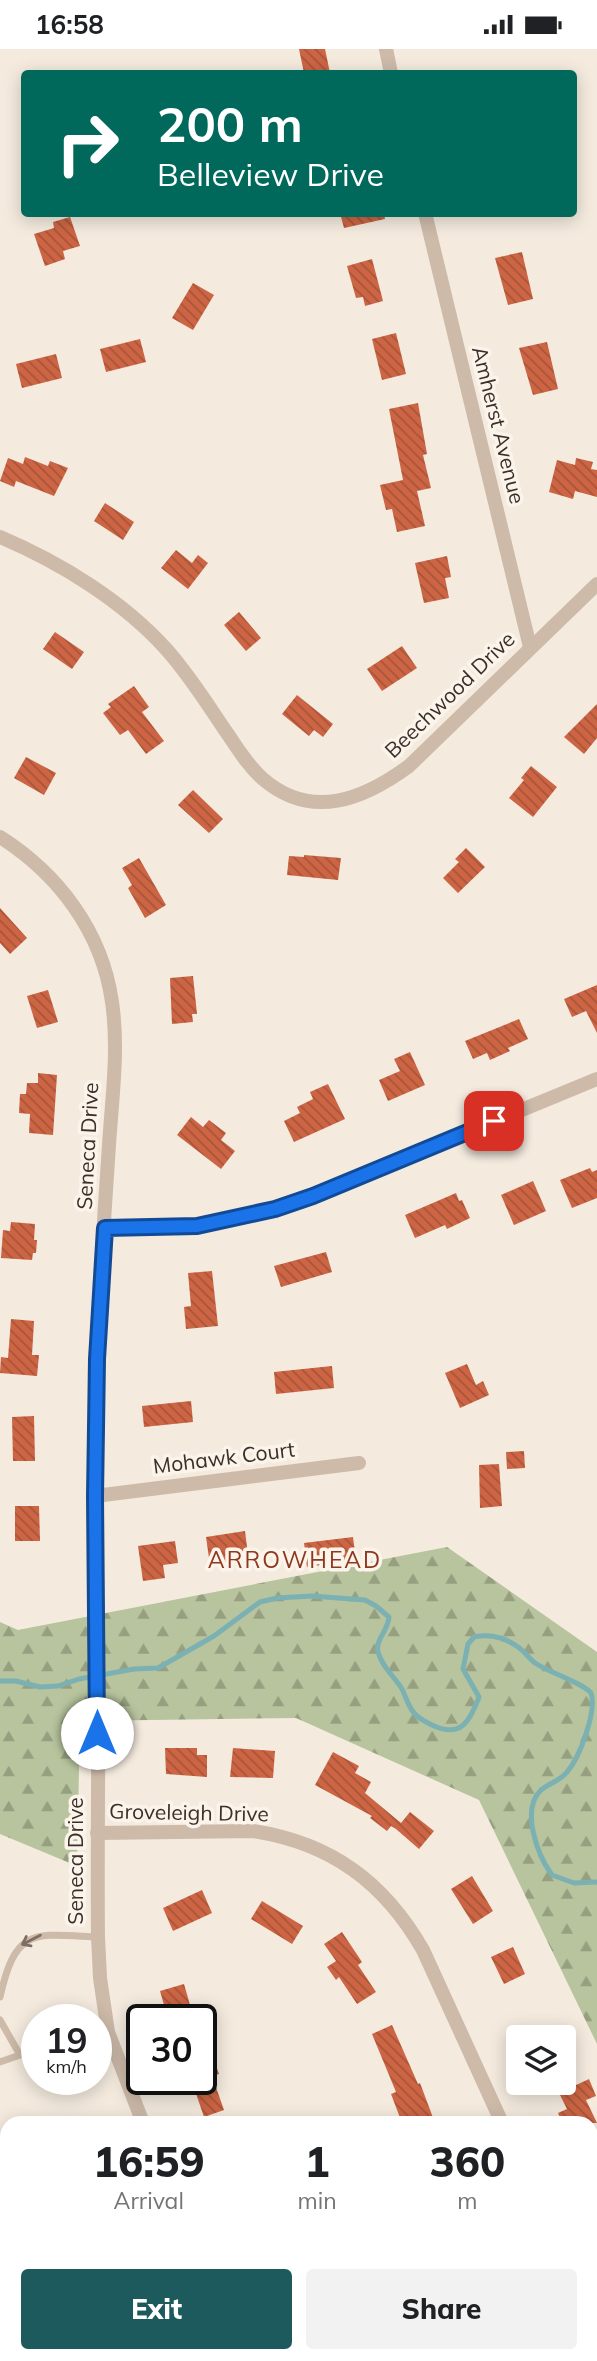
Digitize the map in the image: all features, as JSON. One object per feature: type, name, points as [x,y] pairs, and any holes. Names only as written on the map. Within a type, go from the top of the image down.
[{"type":"street","points":[[386,49],[390,70]]},
{"type":"street","name":"Amherst Avenue","points":[[426,217],[530,647]]},
{"type":"street","name":"Beechwood Drive","points":[[0,537],[76,577],[139,622],[189,677],[262,779],[292,796],[310,802],[345,800],[362,795],[409,766],[597,584]]},
{"type":"street","name":"Seneca Drive","points":[[0,837],[26,854],[51,876],[73,902],[105,970],[113,1002],[115,1042],[97,1359],[95,1496],[98,1937],[101,2004]]},
{"type":"street","points":[[105,1228],[197,1226],[275,1209],[313,1196],[597,1079]]},
{"type":"street","name":"Mohawk Court","points":[[95,1496],[359,1463]]},
{"type":"street","name":"Groveleigh Drive","points":[[97,1833],[253,1831],[301,1842],[345,1863],[391,1903],[408,1924],[423,1950],[499,2116]]},
{"type":"street","name":"Seneca Drive","points":[[112,2055],[140,2116]]},
{"type":"lane","points":[[0,1997],[12,1957],[24,1941],[44,1934],[98,1937]]},
{"type":"lane","points":[[0,2020],[20,2055],[0,2062]]},
{"type":"green space","points":[[447,1547],[597,1652],[597,2044],[479,1800],[296,1718],[80,1721],[77,1866],[0,1834],[0,1622],[18,1630]]},
{"type":"building","points":[[299,49],[325,49],[329,70],[303,70]]},
{"type":"building","points":[[70,217],[80,246],[63,251],[65,259],[45,266],[34,234],[54,228],[53,222]]},
{"type":"building","points":[[341,217],[385,217],[385,219],[344,228]]},
{"type":"building","points":[[522,252],[533,299],[508,305],[495,258]]},
{"type":"building","points":[[372,259],[383,301],[365,306],[363,297],[356,298],[347,266]]},
{"type":"building","points":[[193,283],[214,295],[193,330],[172,318]]},
{"type":"building","points":[[396,333],[406,374],[382,380],[372,339]]},
{"type":"building","points":[[140,339],[146,362],[106,372],[100,349]]},
{"type":"building","points":[[547,342],[558,389],[533,395],[519,348]]},
{"type":"building","points":[[56,354],[62,378],[22,388],[16,364]]},
{"type":"building","points":[[418,403],[427,454],[423,455],[431,488],[417,491],[425,526],[397,532],[392,509],[386,510],[380,485],[403,480],[389,409]]},
{"type":"building","points":[[25,457],[48,466],[50,461],[68,468],[54,496],[16,481],[14,487],[0,481],[8,458],[23,464]]},
{"type":"building","points":[[576,458],[593,462],[591,469],[597,470],[597,497],[575,491],[573,499],[549,492],[557,460],[575,465]]},
{"type":"building","points":[[105,503],[134,522],[123,540],[94,521]]},
{"type":"building","points":[[176,550],[192,563],[198,555],[208,563],[188,589],[161,568]]},
{"type":"building","points":[[447,556],[451,577],[445,578],[449,598],[424,603],[415,563]]},
{"type":"building","points":[[239,612],[261,638],[246,651],[224,625]]},
{"type":"building","points":[[55,632],[84,652],[72,669],[43,649]]},
{"type":"building","points":[[402,646],[417,668],[382,691],[367,669]]},
{"type":"building","points":[[134,686],[149,707],[142,712],[164,741],[146,754],[128,730],[120,735],[103,713],[111,707],[108,704]]},
{"type":"building","points":[[297,695],[333,724],[323,737],[314,730],[309,736],[282,714]]},
{"type":"building","points":[[597,704],[597,738],[584,754],[564,737]]},
{"type":"building","points":[[26,757],[56,773],[44,795],[14,778]]},
{"type":"building","points":[[531,766],[557,787],[533,817],[509,798],[524,780],[521,778]]},
{"type":"building","points":[[193,790],[223,819],[209,833],[178,805]]},
{"type":"building","points":[[466,848],[485,867],[458,893],[443,878],[459,862],[455,859]]},
{"type":"building","points":[[289,856],[341,858],[338,880],[287,875]]},
{"type":"building","points":[[139,858],[166,905],[145,918],[128,888],[132,885],[122,868]]},
{"type":"building","points":[[0,908],[27,938],[10,954],[0,943]]},
{"type":"building","points":[[193,976],[197,1014],[192,1014],[193,1022],[172,1024],[170,978]]},
{"type":"building","points":[[597,985],[597,1033],[586,1011],[572,1017],[564,999]]},
{"type":"building","points":[[48,990],[58,1022],[37,1028],[27,996]]},
{"type":"building","points":[[519,1019],[528,1039],[490,1060],[487,1053],[473,1059],[465,1041]]},
{"type":"building","points":[[410,1052],[425,1085],[388,1101],[379,1080],[400,1071],[394,1059]]},
{"type":"building","points":[[38,1073],[57,1075],[53,1135],[29,1133],[30,1114],[19,1113],[20,1094],[26,1094],[27,1083],[38,1083]]},
{"type":"building","points":[[328,1084],[345,1119],[294,1142],[284,1121],[300,1113],[297,1107],[313,1099],[310,1092]]},
{"type":"building","points":[[191,1117],[203,1127],[209,1120],[226,1133],[221,1140],[235,1151],[221,1169],[177,1135]]},
{"type":"building","points":[[590,1168],[592,1172],[597,1170],[597,1198],[572,1208],[560,1180]]},
{"type":"building","points":[[533,1181],[546,1211],[514,1225],[501,1195]]},
{"type":"building","points":[[456,1193],[470,1218],[447,1229],[445,1225],[415,1238],[405,1215]]},
{"type":"building","points":[[11,1222],[35,1224],[36,1253],[33,1253],[32,1260],[1,1258],[3,1230],[10,1231]]},
{"type":"building","points":[[326,1252],[332,1272],[281,1287],[274,1266]]},
{"type":"building","points":[[212,1271],[218,1326],[186,1329],[184,1307],[191,1306],[188,1273]]},
{"type":"building","points":[[11,1319],[34,1321],[32,1355],[39,1355],[37,1376],[0,1373],[1,1357],[8,1358]]},
{"type":"building","points":[[467,1364],[476,1385],[483,1381],[489,1395],[460,1408],[445,1373]]},
{"type":"building","points":[[332,1366],[334,1388],[276,1394],[274,1372]]},
{"type":"building","points":[[191,1401],[193,1422],[144,1427],[142,1406]]},
{"type":"building","points":[[34,1416],[35,1461],[13,1461],[12,1417]]},
{"type":"building","points":[[524,1451],[525,1468],[507,1469],[506,1452]]},
{"type":"building","points":[[499,1464],[502,1506],[480,1508],[479,1465]]},
{"type":"building","points":[[15,1506],[39,1506],[40,1541],[15,1541]]},
{"type":"building","points":[[245,1531],[248,1555],[230,1557],[231,1562],[210,1565],[206,1537]]},
{"type":"building","points":[[353,1537],[356,1560],[307,1567],[304,1543]]},
{"type":"building","points":[[175,1541],[178,1563],[163,1565],[165,1578],[143,1581],[138,1546]]},
{"type":"building","points":[[165,1748],[197,1748],[197,1755],[207,1755],[207,1777],[166,1774]]},
{"type":"building","points":[[233,1748],[275,1751],[273,1778],[230,1777]]},
{"type":"building","points":[[333,1752],[359,1766],[355,1773],[371,1782],[365,1793],[401,1823],[410,1812],[434,1831],[419,1849],[396,1829],[391,1826],[387,1831],[370,1818],[372,1816],[315,1785]]},
{"type":"building","points":[[472,1876],[493,1911],[473,1924],[451,1889]]},
{"type":"building","points":[[202,1890],[212,1913],[173,1931],[163,1908]]},
{"type":"building","points":[[262,1901],[303,1926],[292,1944],[251,1919]]},
{"type":"building","points":[[342,1932],[362,1962],[358,1965],[376,1992],[357,2004],[339,1977],[336,1980],[327,1967],[336,1961],[324,1944]]},
{"type":"building","points":[[513,1947],[525,1974],[504,1984],[491,1957]]},
{"type":"building","points":[[184,1984],[190,2004],[164,2004],[160,1991]]},
{"type":"building","points":[[392,2025],[432,2116],[399,2116],[391,2094],[396,2092],[372,2034]]},
{"type":"building","points":[[589,2079],[596,2096],[586,2100],[594,2116],[559,2116],[558,2113],[567,2109],[560,2095],[576,2095],[576,2085]]},
{"type":"building","points":[[217,2090],[224,2110],[204,2116],[196,2095],[217,2095]]},
{"type":"waterway","points":[[0,1681],[16,1681],[40,1687],[58,1686],[79,1679],[134,1669],[158,1668],[214,1636],[260,1602],[312,1596],[365,1600],[389,1617],[378,1643],[378,1652],[412,1710],[427,1723],[450,1730],[457,1729],[468,1720],[479,1697],[463,1669],[468,1644],[474,1637],[487,1636],[507,1640],[535,1663],[581,1685],[591,1693],[592,1711],[577,1756],[564,1775],[541,1790],[532,1809],[532,1821],[541,1857],[552,1875],[574,1883],[597,1882]]},
{"type":"district","name":"ARROWHEAD","points":[[295,1560]]},
{"type":"route","points":[[97,1733],[97,1359],[105,1228],[197,1226],[275,1209],[313,1196],[494,1121]]}]
